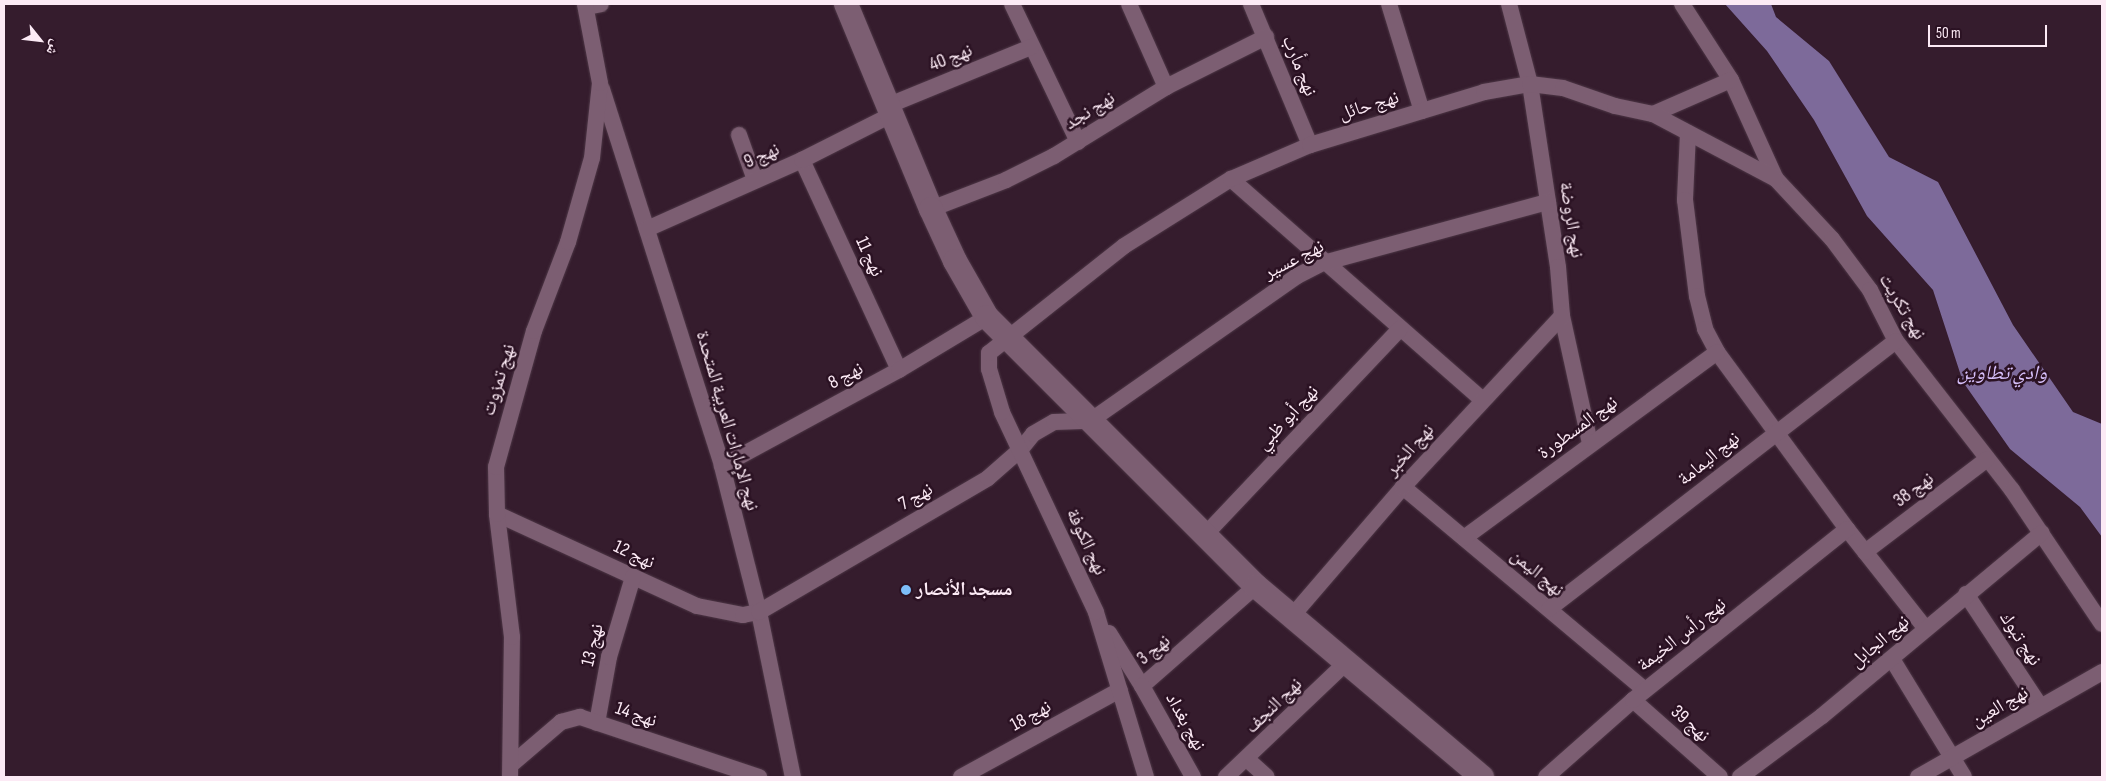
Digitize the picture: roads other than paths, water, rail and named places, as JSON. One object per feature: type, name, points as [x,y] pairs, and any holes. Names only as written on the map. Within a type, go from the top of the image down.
[{"type":"main road","points":[[846,4],[931,209],[955,261],[987,317],[1256,586],[1293,615],[1482,777]]},
{"type":"street","points":[[1012,4],[1078,142]]},
{"type":"street","points":[[1129,4],[1166,87]]},
{"type":"street","name":"نهج مأرب","points":[[1251,4],[1310,145]]},
{"type":"street","points":[[1389,4],[1422,111]]},
{"type":"street","name":"نهج الروضة","points":[[1509,4],[1530,84],[1548,202],[1562,316],[1590,443]]},
{"type":"street","name":"نهج تكريت","points":[[1682,4],[1731,80],[1776,178],[1832,239],[1870,290],[1896,341],[2042,533],[2102,624]]},
{"type":"street","name":"نهج تمزوت","points":[[511,770],[509,730],[512,637],[497,514],[496,467],[534,331],[568,242],[592,158],[600,83],[590,5]]},
{"type":"street","name":"نهج نجد","points":[[931,209],[1006,180],[1078,142],[1166,87],[1266,38]]},
{"type":"street","name":"نهج 40","points":[[889,110],[1031,47]]},
{"type":"street","points":[[1653,114],[1731,80]]},
{"type":"street","name":"نهج الإمارات العربية المتحدة","points":[[600,83],[722,466],[759,612],[792,777]]},
{"type":"street","name":"نهج حائل","points":[[1007,336],[1124,246],[1231,179],[1310,145],[1484,92],[1530,84],[1563,88],[1615,106],[1653,114],[1776,178]]},
{"type":"street","name":"نهج 9","points":[[647,229],[802,160],[889,110]]},
{"type":"street","points":[[1688,133],[1685,200],[1697,296],[1705,329],[1717,352],[1847,529],[1926,629]]},
{"type":"street","points":[[739,135],[756,180]]},
{"type":"street","name":"نهج 11","points":[[802,160],[900,370]]},
{"type":"street","points":[[1231,179],[1323,263],[1401,328],[1482,400]]},
{"type":"street","name":"نهج عسير","points":[[1090,422],[1263,298],[1323,263],[1548,202]]},
{"type":"street","name":"نهج الخبر","points":[[1293,615],[1403,487],[1562,316]]},
{"type":"street","name":"نهج 8","points":[[722,466],[900,370],[987,317]]},
{"type":"street","name":"نهج أبو ظبي","points":[[1204,536],[1401,328]]},
{"type":"street","name":"نهج الكوفة","points":[[1007,336],[989,353],[989,369],[1002,412],[1096,612],[1146,777]]},
{"type":"street","name":"نهج اليمامة","points":[[1549,609],[1896,341]]},
{"type":"street","name":"نهج المسطورة","points":[[1464,538],[1590,443],[1717,352]]},
{"type":"street","name":"نهج 7","points":[[759,612],[988,478],[1021,450],[1033,434],[1054,422],[1090,422]]},
{"type":"street","name":"نهج 38","points":[[1865,552],[1987,459]]},
{"type":"street","name":"نهج اليمن","points":[[1403,487],[1549,609],[1639,695]]},
{"type":"street","name":"نهج 12","points":[[497,514],[697,606],[743,615],[759,612]]},
{"type":"street","name":"نهج رأس الخيمة","points":[[1546,777],[1639,695],[1847,529]]},
{"type":"street","name":"نهج الجابل","points":[[1740,777],[1892,659],[1966,594],[2042,533]]},
{"type":"street","name":"نهج 13","points":[[597,723],[609,657],[633,577]]},
{"type":"street","name":"نهج 3","points":[[1096,612],[1142,686],[1256,586]]},
{"type":"street","name":"نهج تبوك","points":[[1966,594],[2040,706]]},
{"type":"street","points":[[1892,659],[1964,777]]},
{"type":"street","name":"نهج النجف","points":[[1226,777],[1248,760],[1348,662]]},
{"type":"street","name":"نهج العين","points":[[1918,777],[2102,672]]},
{"type":"street","name":"نهج بغداد","points":[[1142,686],[1193,777]]},
{"type":"street","name":"نهج 18","points":[[961,777],[1120,690]]},
{"type":"street","name":"نهج 39","points":[[1639,695],[1720,777]]},
{"type":"street","name":"نهج 14","points":[[511,770],[561,722],[580,717],[759,777]]},
{"type":"street","points":[[1248,760],[1267,777]]},
{"type":"water","name":"وادي تطاوين","points":[[1725,4],[1771,4],[1776,17],[1829,61],[1889,157],[1938,182],[2013,325],[2073,412],[2102,424],[2102,537],[2080,507],[2010,449],[1963,382],[1933,290],[1867,216],[1814,120],[1767,51]]},
{"type":"place","name":"مسجد الأنصار","points":[[906,590]]}]
